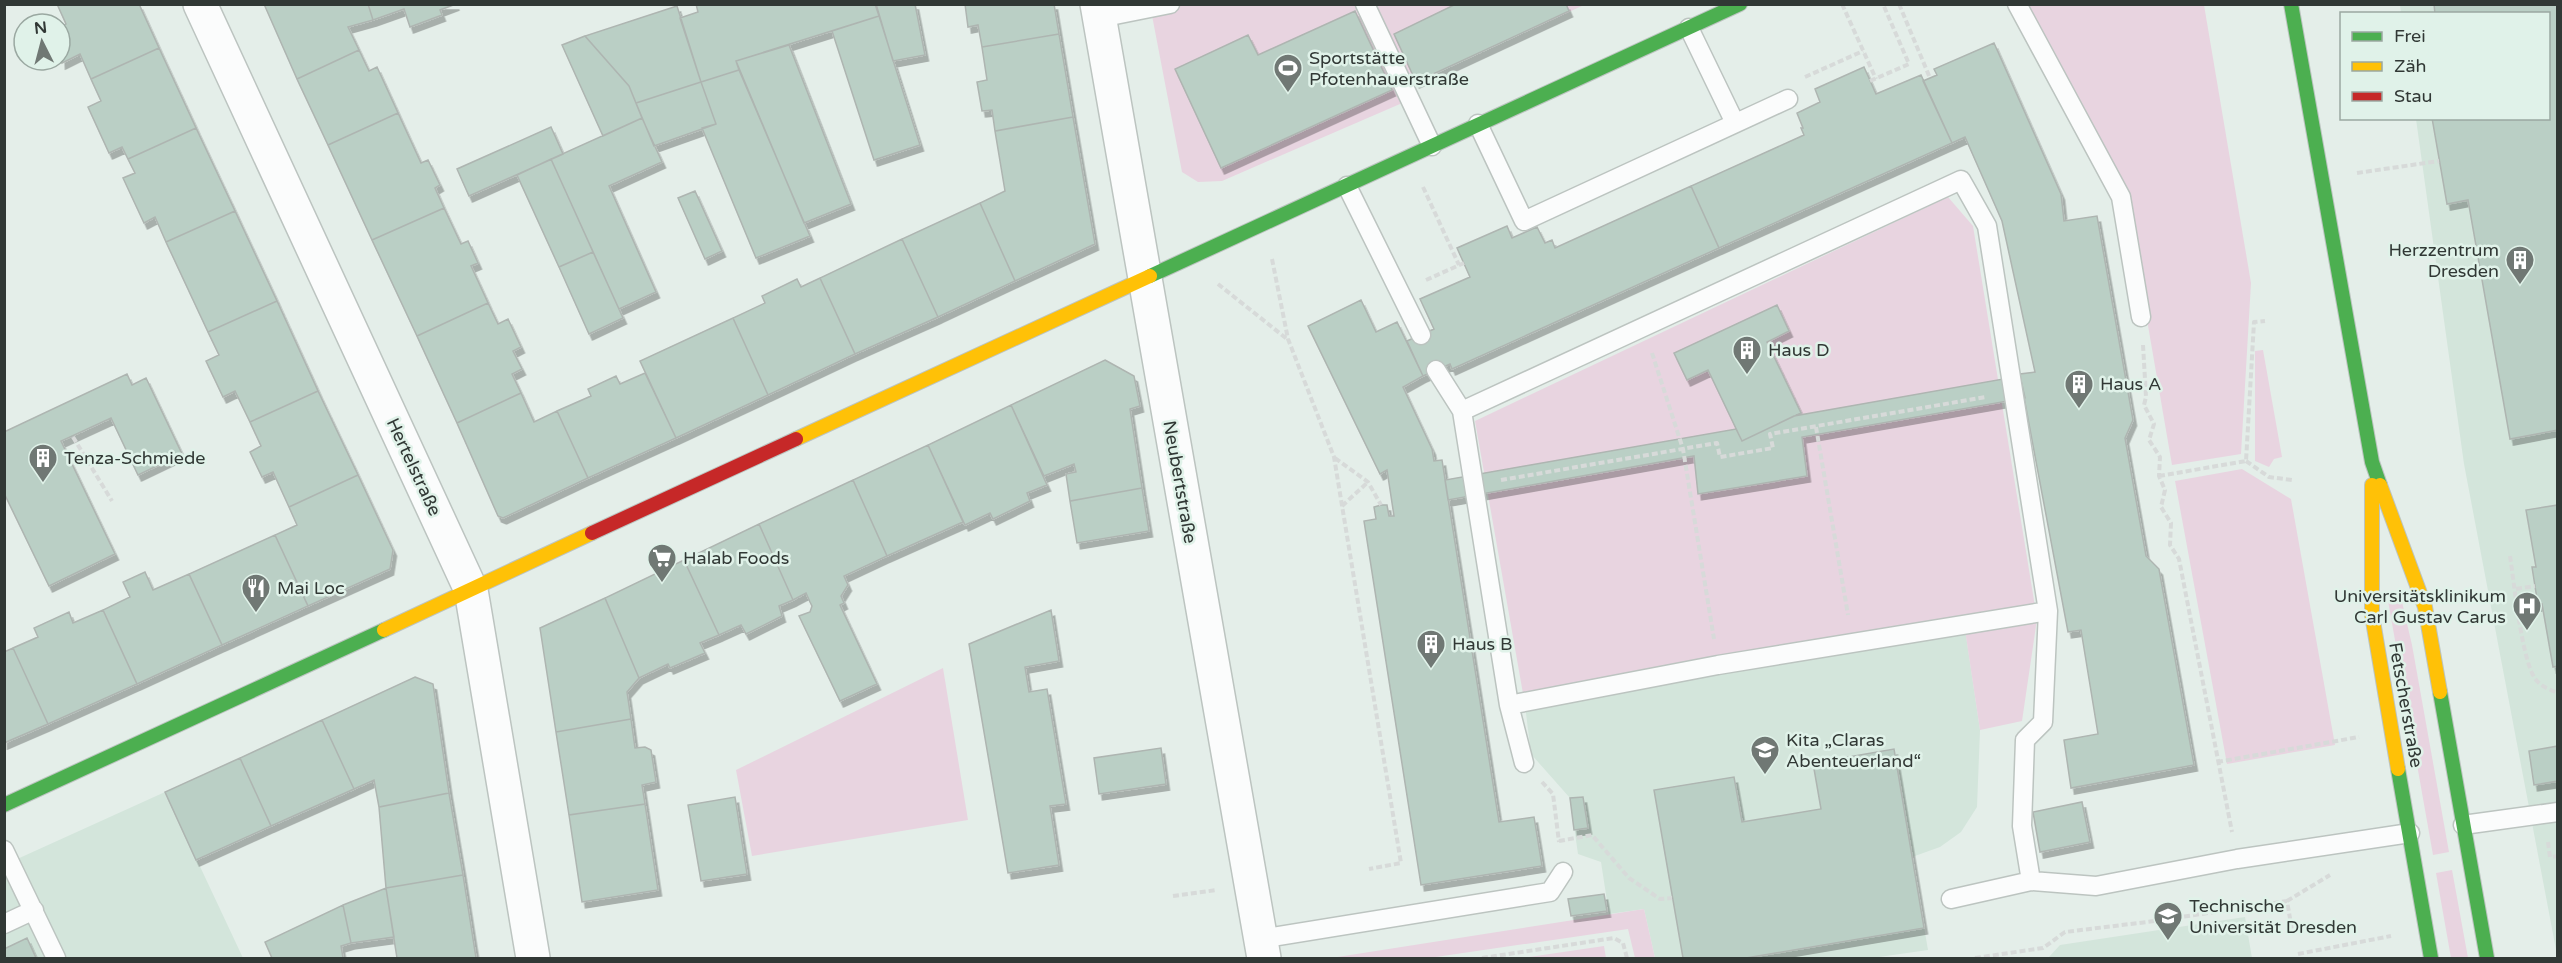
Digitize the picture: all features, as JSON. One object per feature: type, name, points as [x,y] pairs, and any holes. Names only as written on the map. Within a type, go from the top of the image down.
[{"type":"street","name":"Hertelstraße","points":[[200,4],[471,590],[533,958]]},
{"type":"street","points":[[4,805],[1740,4]]},
{"type":"street","points":[[2291,4],[2372,462]]},
{"type":"street","name":"Neubertstraße","points":[[1098,11],[1262,949]]},
{"type":"street","name":"Fetscherstraße","points":[[2372,462],[2372,615],[2431,958]]},
{"type":"street","name":"Fetscherstraße","points":[[2372,462],[2425,607],[2487,958]]},
{"type":"lane","points":[[1098,11],[1170,4]]},
{"type":"lane","points":[[1365,4],[1432,146]]},
{"type":"lane","points":[[2017,4],[2121,197],[2141,317]]},
{"type":"lane","points":[[1689,28],[1735,123]]},
{"type":"lane","points":[[1478,124],[1524,221],[1788,99]]},
{"type":"lane","points":[[1462,411],[1961,180],[1987,226],[2048,611],[2043,722],[2025,741],[2022,826],[2031,881]]},
{"type":"lane","points":[[1347,186],[1421,335]]},
{"type":"lane","points":[[1436,370],[1462,411],[1509,705],[1524,763]]},
{"type":"lane","points":[[1509,705],[1718,664],[2048,611]]},
{"type":"lane","points":[[2463,825],[2558,812]]},
{"type":"lane","points":[[1951,899],[2031,881],[2096,886],[2237,859],[2410,833]]},
{"type":"lane","points":[[4,850],[56,958]]},
{"type":"lane","points":[[1262,949],[1550,892],[1563,872]]},
{"type":"lane","points":[[4,924],[34,910]]},
{"type":"path","points":[[1842,4],[1876,79]]},
{"type":"path","points":[[1870,81],[1910,64],[1883,4]]},
{"type":"path","points":[[1899,4],[1930,78]]},
{"type":"path","points":[[1788,99],[1792,83],[1863,51]]},
{"type":"path","points":[[1409,156],[1461,264],[1426,280],[1421,269]]},
{"type":"path","points":[[2322,178],[2439,161]]},
{"type":"path","points":[[1265,225],[1288,339],[1334,457],[1401,863],[1369,869]]},
{"type":"path","points":[[1188,260],[1288,339]]},
{"type":"path","points":[[2141,317],[2146,397],[2144,405],[2154,424],[2149,440],[2160,457],[2158,476],[2165,490],[2161,507],[2171,523],[2170,545],[2179,559],[2237,859]]},
{"type":"path","points":[[2246,461],[2254,322],[2265,321]]},
{"type":"path","points":[[1643,327],[1683,449],[1718,664]]},
{"type":"path","points":[[1474,485],[1717,443],[1720,457],[1773,448],[1770,434],[2013,393]]},
{"type":"path","points":[[1815,427],[1852,643]]},
{"type":"path","points":[[73,437],[112,501]]},
{"type":"path","points":[[1334,457],[1368,482],[1381,506]]},
{"type":"path","points":[[2158,476],[2246,461],[2269,477],[2292,480]]},
{"type":"path","points":[[1342,506],[1368,482]]},
{"type":"path","points":[[2510,556],[2526,656],[2532,674],[2537,681],[2558,693]]},
{"type":"path","points":[[2516,589],[2535,586]]},
{"type":"path","points":[[2217,762],[2392,731]]},
{"type":"path","points":[[1524,763],[1552,794],[1563,872]]},
{"type":"path","points":[[1559,841],[1592,835],[1629,878],[1660,899],[1672,898]]},
{"type":"path","points":[[1173,896],[1227,889]]},
{"type":"path","points":[[1975,958],[2043,948],[2065,932],[2287,901],[2292,930]]},
{"type":"path","points":[[2298,954],[2426,930]]},
{"type":"path","points":[[1482,958],[1614,938],[1623,943],[1627,958]]},
{"type":"shaded area","name":"Sportstätte Pfotenhauerstraße","points":[[1150,5],[1584,5],[1416,82],[1400,104],[1222,181],[1198,182],[1182,172]]},
{"type":"shaded area","points":[[2024,5],[2204,5],[2251,283],[2241,454],[2172,465],[2124,186]]},
{"type":"shaded area","name":"Universitätsklinikum Carl Gustav Carus","points":[[2400,5],[2557,5],[2557,955],[2464,464],[2416,120],[2550,120],[2550,12],[2401,12]]},
{"type":"shaded area","points":[[1948,197],[1973,226],[2037,619],[2022,721],[1980,730],[1965,630],[1525,705],[1475,421]]},
{"type":"shaded area","points":[[2263,350],[2282,457],[2274,459],[2269,467],[2255,461],[2255,351]]},
{"type":"shaded area","points":[[2242,469],[2291,499],[2335,745],[2227,764],[2175,481]]},
{"type":"shaded area","points":[[2397,592],[2402,602],[2412,645],[2449,852],[2433,855],[2387,595]]},
{"type":"shaded area","name":"Kita „Claras Abenteuerland“","points":[[1965,629],[1980,730],[1977,807],[1961,832],[1940,847],[1912,857],[1928,950],[1872,958],[1655,958],[1644,909],[1609,914],[1601,862],[1578,854],[1570,798],[1531,754],[1525,705]]},
{"type":"shaded area","points":[[943,668],[968,820],[752,856],[736,770]]},
{"type":"shaded area","points":[[165,792],[243,958],[5,958],[4,865]]},
{"type":"shaded area","points":[[2452,870],[2468,958],[2451,958],[2436,873]]},
{"type":"shaded area","points":[[1644,909],[1655,958],[1635,958],[1628,929],[1429,958],[1331,958]]},
{"type":"shaded area","name":"Technische Universität Dresden","points":[[2245,917],[2252,958],[2039,958],[2049,957],[2060,945]]},
{"type":"shaded area","points":[[1604,946],[1606,958],[1522,958]]},
{"type":"building","points":[[57,4],[139,4],[159,48],[91,79],[80,54],[72,58],[72,12],[61,12]]},
{"type":"building","points":[[264,4],[368,4],[373,20],[348,27],[359,50],[297,79]]},
{"type":"building","points":[[368,4],[456,4],[440,10],[442,15],[410,27],[404,9],[373,20]]},
{"type":"building","points":[[696,4],[875,4],[879,16],[736,61],[739,70],[701,82],[680,18],[698,12]]},
{"type":"building","points":[[876,4],[915,4],[925,55],[893,61]]},
{"type":"building","points":[[965,4],[1054,4],[1059,34],[982,47],[978,25],[968,27]]},
{"type":"building","points":[[1456,4],[1566,4],[1569,11],[1416,82],[1394,34]]},
{"type":"building","name":"Herzzentrum Dresden","points":[[2434,4],[2558,4],[2558,430],[2510,439],[2468,200],[2447,204],[2432,120],[2550,120],[2550,12],[2435,12]]},
{"type":"building","points":[[677,6],[701,82],[636,103],[629,86],[585,36]]},
{"type":"building","points":[[1355,11],[1392,90],[1221,168],[1175,69],[1248,35],[1258,55]]},
{"type":"building","points":[[879,16],[920,145],[874,160],[832,31]]},
{"type":"building","points":[[1059,34],[1073,117],[995,131],[992,110],[982,111],[977,82],[987,80],[982,47]]},
{"type":"building","points":[[585,36],[629,86],[642,118],[603,136],[562,45]]},
{"type":"building","name":"Haus A","points":[[1994,43],[2061,194],[2064,221],[2097,216],[2133,420],[2125,438],[2146,556],[2159,569],[2194,765],[2071,788],[2064,740],[2098,734],[2081,630],[2068,632],[2020,376],[2020,374],[2035,372],[2002,221],[1965,137],[1952,143],[1923,81],[1937,75],[1934,69]]},
{"type":"building","points":[[789,45],[851,204],[804,223],[736,61]]},
{"type":"building","points":[[159,48],[196,128],[128,159],[122,147],[109,153],[88,107],[101,101],[91,79]]},
{"type":"building","points":[[359,50],[369,71],[377,67],[398,113],[328,145],[297,79]]},
{"type":"building","points":[[1864,67],[1876,94],[1921,75],[1952,143],[1719,248],[1691,186],[1804,135],[1797,113],[1820,102],[1815,89]]},
{"type":"building","points":[[739,70],[810,236],[756,258],[702,128],[716,124],[701,82]]},
{"type":"building","points":[[701,82],[716,124],[654,146],[636,103]]},
{"type":"building","points":[[398,113],[421,163],[428,160],[440,185],[435,188],[444,208],[372,240],[328,145]]},
{"type":"building","points":[[1073,117],[1095,244],[1015,281],[980,203],[1005,191],[995,131]]},
{"type":"building","points":[[642,118],[662,162],[609,186],[656,292],[619,309],[551,159]]},
{"type":"building","points":[[551,127],[563,154],[469,196],[457,169]]},
{"type":"building","points":[[196,128],[235,211],[166,242],[155,217],[144,223],[123,178],[135,173],[128,159]]},
{"type":"building","points":[[551,159],[593,252],[559,267],[517,175]]},
{"type":"building","points":[[1691,186],[1719,248],[1452,369],[1450,364],[1423,376],[1407,341],[1434,329],[1420,299],[1470,277],[1457,248],[1507,226],[1512,238],[1537,227],[1545,243],[1552,240],[1555,248]]},
{"type":"building","points":[[695,191],[722,251],[705,259],[678,198]]},
{"type":"building","points":[[980,203],[1015,281],[938,317],[902,239]]},
{"type":"building","points":[[444,208],[461,244],[468,241],[478,263],[471,266],[488,303],[417,336],[372,240]]},
{"type":"building","points":[[235,211],[277,301],[208,332],[166,242]]},
{"type":"building","points":[[902,239],[938,317],[855,354],[820,278]]},
{"type":"building","points":[[593,252],[623,318],[589,334],[559,267]]},
{"type":"building","points":[[820,278],[855,354],[768,395],[733,318],[765,303],[762,296],[797,279],[801,287]]},
{"type":"building","name":"Haus B","points":[[1361,300],[1376,332],[1397,322],[1423,376],[1403,387],[1432,449],[1434,461],[1442,460],[1499,822],[1534,817],[1542,866],[1421,885],[1364,521],[1376,519],[1374,507],[1381,505],[1387,505],[1389,516],[1394,516],[1387,470],[1380,474],[1308,326]]},
{"type":"building","points":[[277,301],[318,391],[250,422],[235,391],[223,397],[206,361],[219,355],[208,332]]},
{"type":"building","points":[[488,303],[498,324],[508,319],[521,347],[513,351],[522,369],[512,374],[521,393],[457,423],[417,336]]},
{"type":"building","name":"Haus D","points":[[1777,305],[1789,331],[1767,342],[1801,413],[1742,441],[1708,370],[1687,380],[1674,353]]},
{"type":"building","points":[[733,318],[768,395],[676,438],[640,361]]},
{"type":"building","points":[[1105,360],[1134,376],[1140,406],[1130,409],[1142,488],[1070,501],[1066,474],[1076,472],[1074,464],[1044,476],[1011,405]]},
{"type":"building","points":[[645,373],[676,438],[588,478],[557,411],[591,396],[588,389],[616,376],[620,384]]},
{"type":"building","name":"Tenza-Schmiede","points":[[127,374],[132,385],[146,378],[182,454],[138,475],[111,418],[61,441],[115,554],[49,586],[4,493],[4,432]]},
{"type":"building","points":[[2020,376],[2025,398],[1802,437],[1807,476],[1698,494],[1694,456],[1448,500],[1445,480],[1736,429],[1742,441],[1794,416]]},
{"type":"building","points":[[318,391],[358,475],[289,507],[273,472],[262,477],[250,452],[261,446],[250,422]]},
{"type":"building","points":[[521,393],[534,422],[557,411],[588,478],[503,518],[498,516],[457,423]]},
{"type":"building","points":[[1011,405],[1047,485],[1027,493],[1030,501],[993,519],[990,513],[965,525],[928,445]]},
{"type":"building","points":[[928,445],[963,522],[887,556],[853,480]]},
{"type":"building","points":[[358,475],[393,550],[390,569],[308,606],[275,535],[297,525],[289,507]]},
{"type":"building","points":[[853,480],[887,556],[844,576],[848,585],[841,596],[844,603],[840,605],[877,684],[840,701],[799,616],[810,612],[812,606],[806,593],[793,600],[759,524]]},
{"type":"building","points":[[1142,488],[1149,531],[1077,543],[1070,501]]},
{"type":"building","points":[[2558,505],[2558,666],[2553,667],[2542,604],[2538,605],[2532,567],[2536,567],[2526,510]]},
{"type":"building","points":[[759,524],[793,600],[779,606],[782,616],[746,634],[741,625],[719,635],[684,560]]},
{"type":"building","points":[[275,535],[308,606],[222,645],[189,574]]},
{"type":"building","points":[[684,560],[719,635],[700,643],[705,653],[670,668],[668,664],[639,678],[605,598]]},
{"type":"building","points":[[145,572],[153,590],[189,574],[222,645],[137,684],[103,610],[130,597],[123,582]]},
{"type":"building","points":[[605,598],[639,678],[627,692],[631,719],[556,732],[540,628]]},
{"type":"building","points":[[103,610],[137,684],[48,724],[13,648],[38,637],[34,628],[69,612],[73,623]]},
{"type":"building","points":[[1051,610],[1059,661],[1025,667],[1029,692],[1047,689],[1066,804],[1050,806],[1059,865],[1008,873],[969,644]]},
{"type":"building","points":[[13,648],[48,724],[4,743],[4,652]]},
{"type":"building","points":[[415,677],[433,684],[449,793],[379,807],[374,780],[354,789],[322,720]]},
{"type":"building","points":[[631,719],[635,748],[645,747],[651,750],[656,782],[642,785],[645,804],[569,815],[556,732]]},
{"type":"building","points":[[322,720],[354,789],[271,826],[240,758]]},
{"type":"building","points":[[2558,746],[2558,781],[2534,785],[2529,751]]},
{"type":"building","points":[[1161,748],[1166,784],[1099,794],[1094,758]]},
{"type":"building","points":[[1894,749],[1924,928],[1746,958],[1683,958],[1654,790],[1734,777],[1742,822],[1821,809],[1813,763]]},
{"type":"building","points":[[240,758],[271,826],[196,860],[165,792]]},
{"type":"building","points":[[449,793],[463,875],[386,888],[379,807]]},
{"type":"building","points":[[735,797],[747,874],[701,881],[688,805]]},
{"type":"building","points":[[1583,797],[1588,828],[1574,830],[1570,798]]},
{"type":"building","points":[[2082,802],[2090,842],[2040,852],[2033,812]]},
{"type":"building","points":[[645,804],[658,890],[582,902],[569,815]]},
{"type":"building","points":[[463,875],[476,958],[397,958],[386,888]]},
{"type":"building","points":[[386,888],[394,937],[351,943],[343,905]]},
{"type":"building","points":[[1604,894],[1607,911],[1571,916],[1568,899]]},
{"type":"building","points":[[343,905],[351,943],[341,946],[343,958],[272,958],[265,942]]},
{"type":"building","points":[[27,938],[36,958],[4,958],[4,949]]},
{"type":"traffic: fast","points":[[1150,276],[1740,4]]},
{"type":"traffic: fast","points":[[2291,4],[2372,462],[2380,485]]},
{"type":"traffic: fast","points":[[4,805],[384,630]]},
{"type":"traffic: fast","points":[[2440,692],[2487,958]]},
{"type":"traffic: fast","points":[[2398,769],[2431,958]]},
{"type":"traffic: slow","points":[[796,439],[1150,276]]},
{"type":"traffic: slow","points":[[2372,485],[2372,615],[2398,769]]},
{"type":"traffic: slow","points":[[2380,485],[2425,607],[2440,692]]},
{"type":"traffic: slow","points":[[384,630],[592,533]]},
{"type":"traffic: jam","points":[[592,533],[796,439]]},
{"type":"place","name":"Sportstätte Pfotenhauerstraße","points":[[1288,94]]},
{"type":"place","name":"Herzzentrum Dresden","points":[[2520,286]]},
{"type":"place","name":"Haus D","points":[[1747,376]]},
{"type":"place","name":"Haus A","points":[[2079,410]]},
{"type":"place","name":"Tenza-Schmiede","points":[[43,484]]},
{"type":"place","name":"Halab Foods","points":[[662,584]]},
{"type":"place","name":"Mai Loc","points":[[256,614]]},
{"type":"place","name":"Universitätsklinikum Carl Gustav Carus","points":[[2527,632]]},
{"type":"place","name":"Haus B","points":[[1431,670]]},
{"type":"place","name":"Kita „Claras Abenteuerland“","points":[[1765,776]]},
{"type":"place","name":"Technische Universität Dresden","points":[[2168,942]]}]
